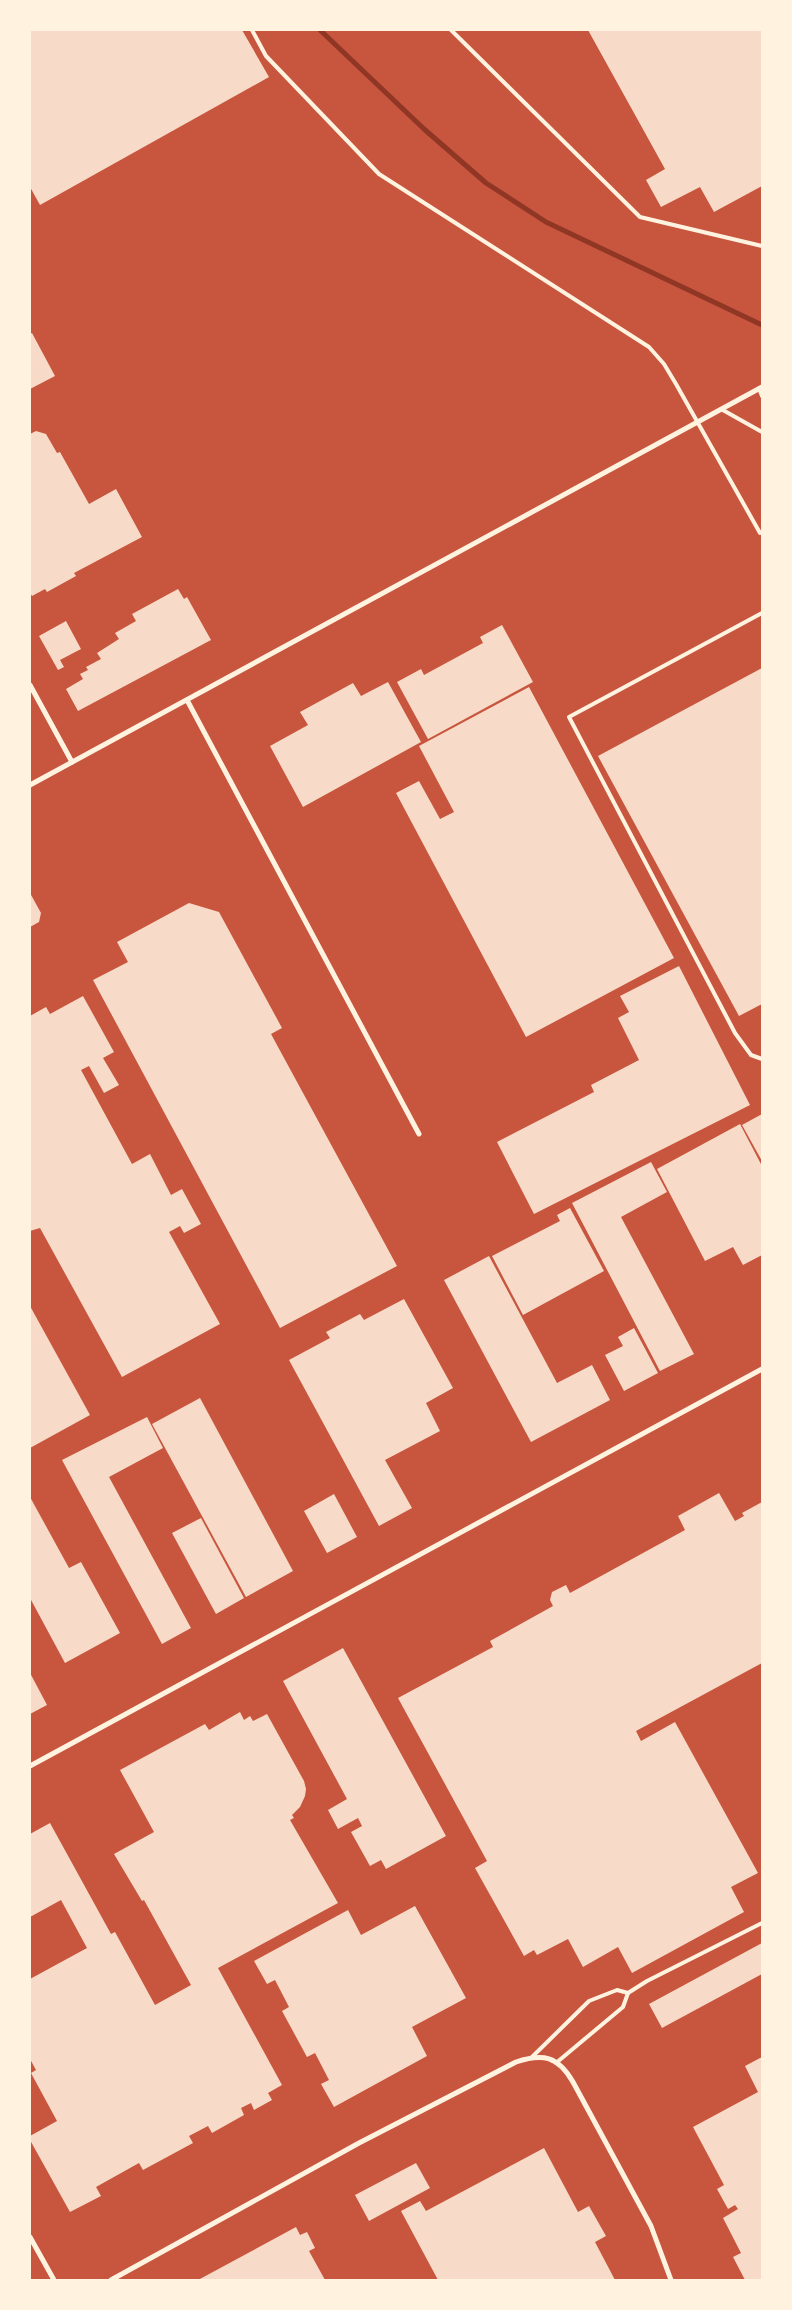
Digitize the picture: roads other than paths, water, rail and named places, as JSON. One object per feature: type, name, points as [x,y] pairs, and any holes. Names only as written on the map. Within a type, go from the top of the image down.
[{"type":"street","points":[[30,785],[761,387]]},
{"type":"street","points":[[30,685],[72,762]]},
{"type":"street","points":[[187,700],[419,1134]]},
{"type":"street","points":[[30,1766],[762,1369]]},
{"type":"street","points":[[111,2280],[359,2143],[516,2062],[532,2057],[547,2057],[566,2070],[651,2226],[671,2280]]},
{"type":"street","points":[[30,2236],[54,2280]]},
{"type":"lane","points":[[252,30],[266,56],[379,174],[649,348],[664,364],[760,533]]},
{"type":"lane","points":[[451,30],[640,217],[762,246]]},
{"type":"lane","points":[[761,387],[762,396]]},
{"type":"lane","points":[[722,409],[762,432]]},
{"type":"lane","points":[[762,613],[570,717],[735,1033],[751,1055],[762,1059]]},
{"type":"lane","points":[[556,2063],[623,2008],[628,1993],[647,1981],[762,1923]]},
{"type":"lane","points":[[532,2057],[589,2001],[617,1990],[628,1993]]},
{"type":"waterway","points":[[320,30],[424,129],[486,183],[546,222],[762,325]]}]
